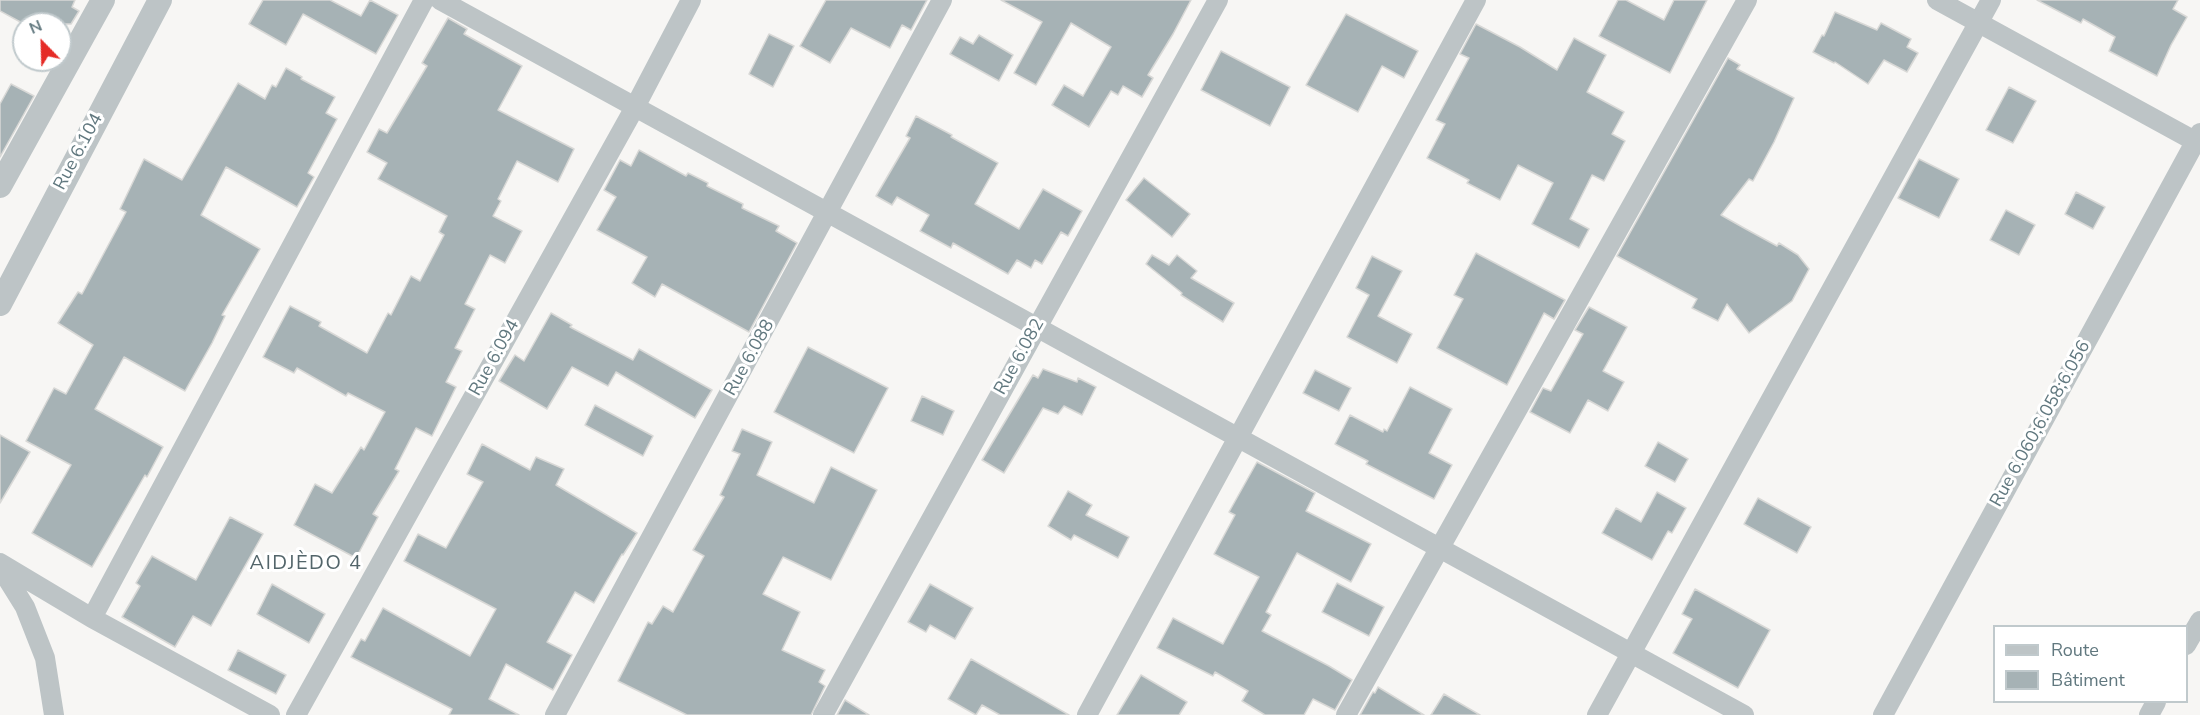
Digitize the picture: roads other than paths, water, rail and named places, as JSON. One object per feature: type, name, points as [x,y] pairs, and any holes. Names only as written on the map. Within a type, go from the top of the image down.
[{"type":"street","points":[[0,186],[103,0]]},
{"type":"street","name":"Rue 6.104","points":[[0,304],[160,0]]},
{"type":"street","points":[[92,618],[424,0]]},
{"type":"street","points":[[440,0],[1744,715]]},
{"type":"street","name":"Rue 6.094","points":[[296,715],[635,107],[691,0]]},
{"type":"street","name":"Rue 6.088","points":[[555,715],[942,0]]},
{"type":"street","name":"Rue 6.082","points":[[824,715],[1218,0]]},
{"type":"street","points":[[1087,715],[1476,0]]},
{"type":"street","points":[[1346,715],[1747,0]]},
{"type":"street","points":[[1937,0],[2199,139]]},
{"type":"street","points":[[1597,715],[1991,0]]},
{"type":"street","name":"Rue 6.060;6.058;6.056","points":[[1882,715],[2199,139]]},
{"type":"street","points":[[0,565],[270,715]]},
{"type":"street","points":[[0,565],[25,607],[45,657],[54,715]]},
{"type":"street","points":[[2188,643],[2200,621]]},
{"type":"district","name":"AIDJÈDO 4","points":[[306,564]]}]
